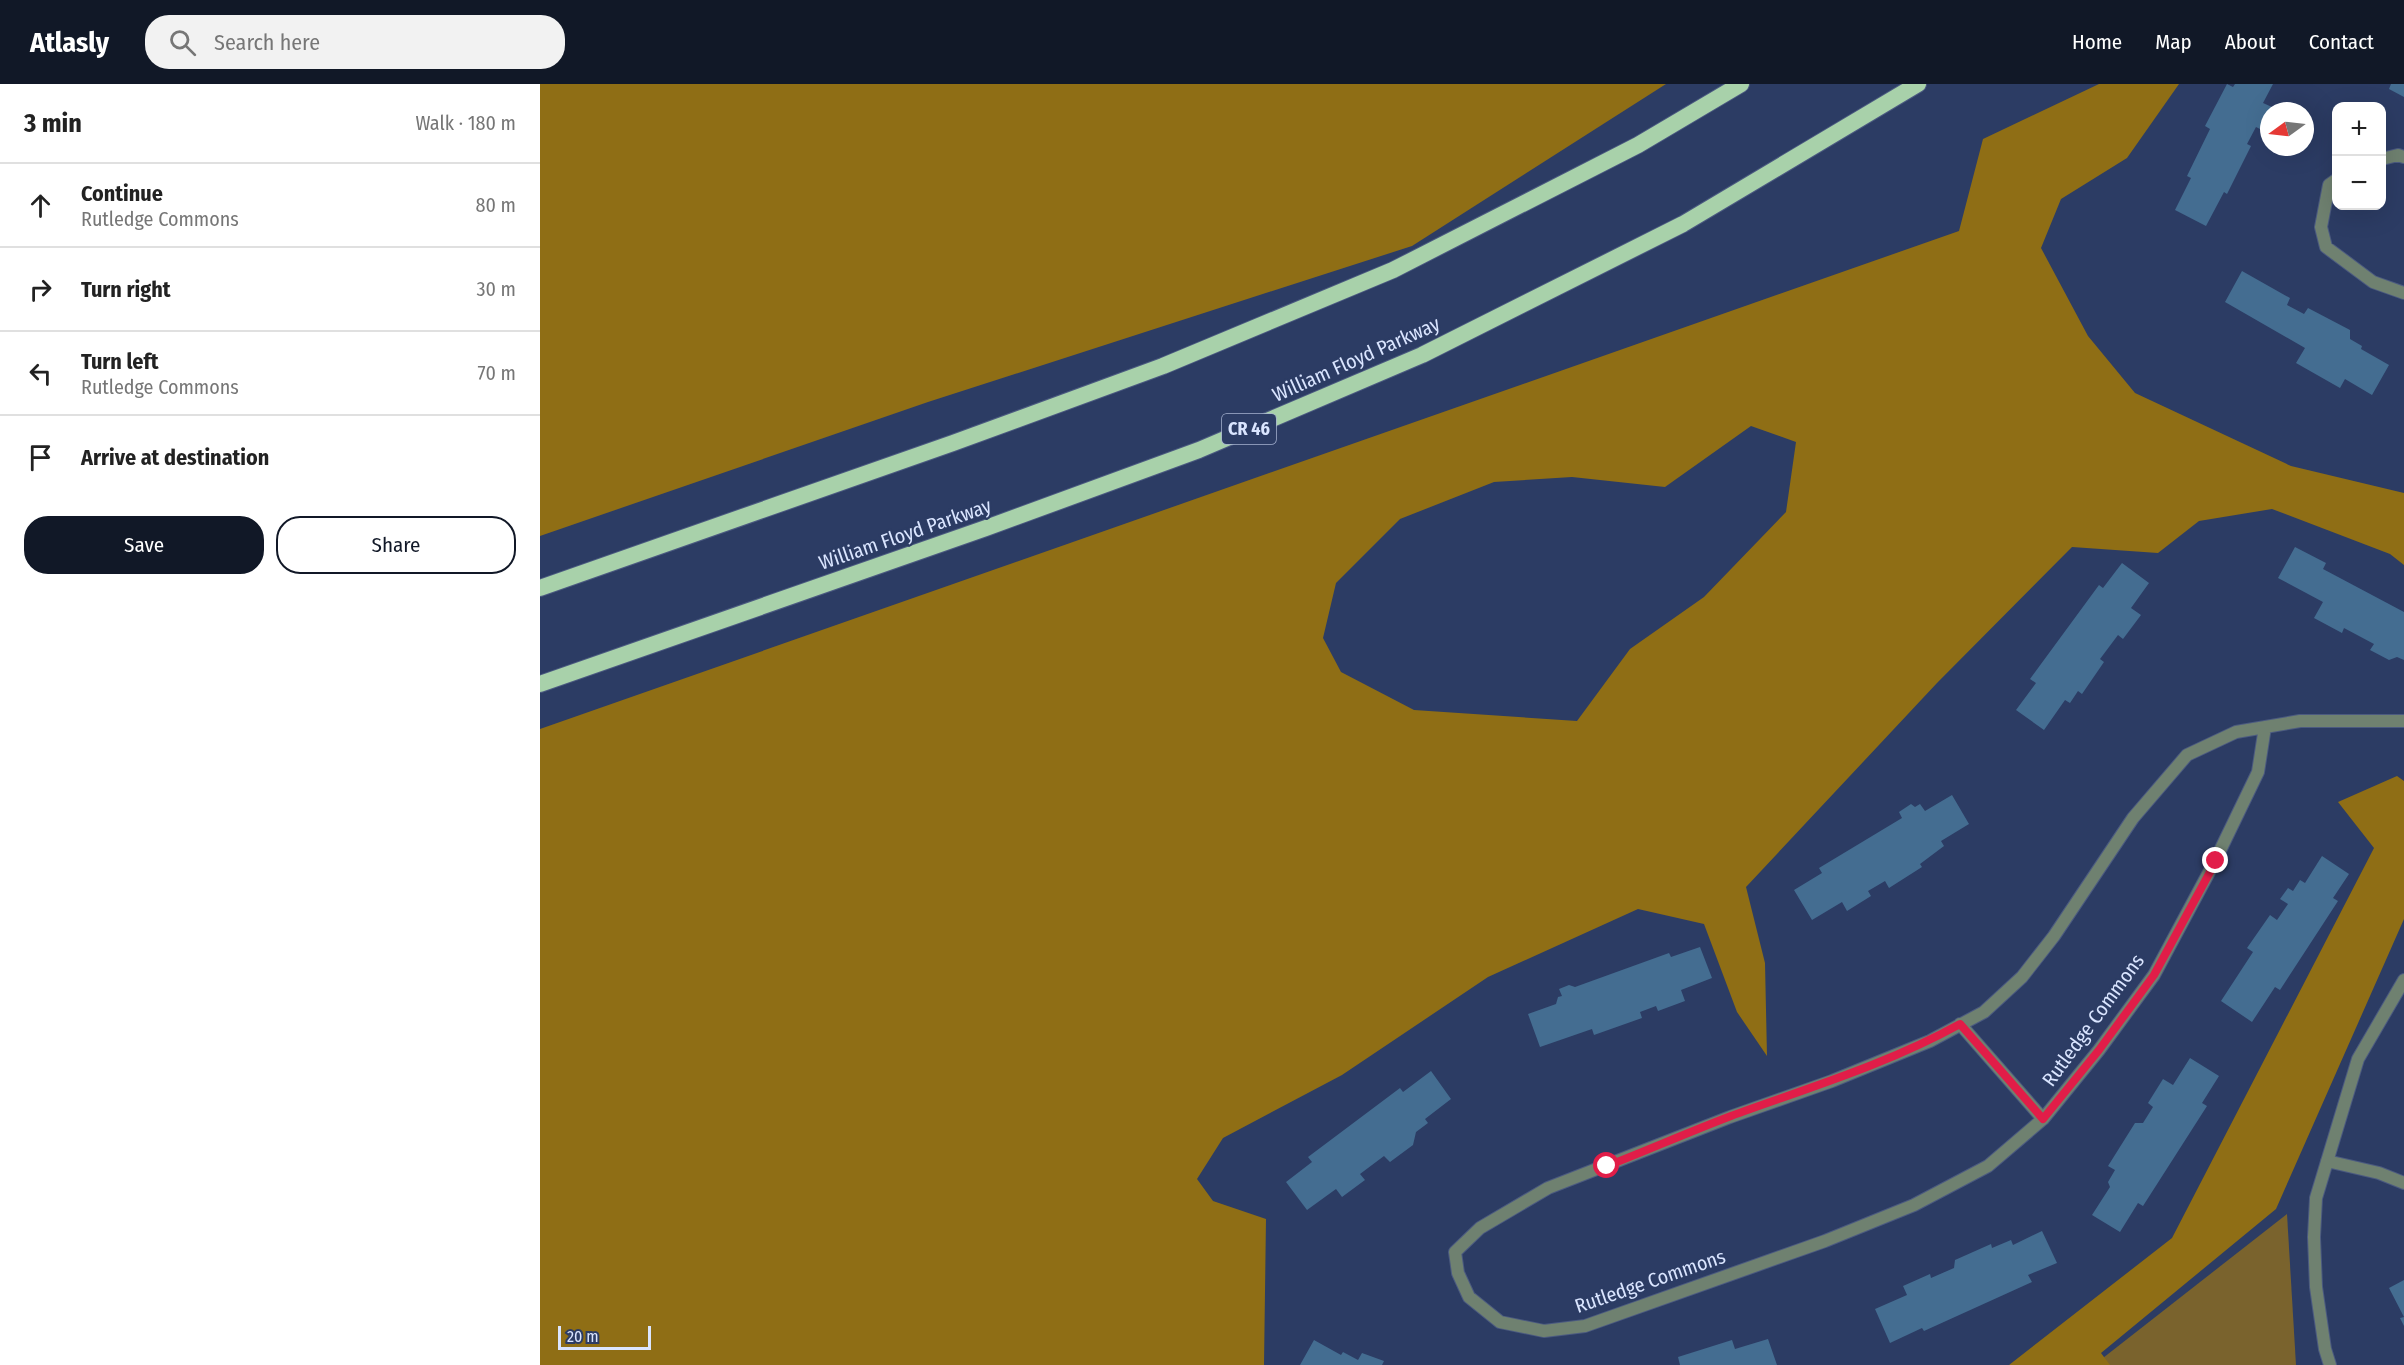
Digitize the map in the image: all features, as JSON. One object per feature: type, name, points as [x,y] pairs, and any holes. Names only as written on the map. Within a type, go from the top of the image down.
[{"type":"highway","points":[[540,588],[953,443],[1163,366],[1371,279],[1638,145],[1741,84]]},
{"type":"highway","name":"William Floyd Parkway","points":[[540,684],[986,528],[1199,450],[1422,356],[1683,224],[1918,84]]},
{"type":"street","points":[[2386,158],[2398,155],[2404,158]]},
{"type":"street","points":[[2332,183],[2329,185],[2320,227],[2326,247],[2373,282],[2404,293]]},
{"type":"street","name":"Rutledge Commons","points":[[2265,727],[2258,772],[2216,861],[2154,975],[2099,1050],[2043,1119],[1988,1166],[1914,1205],[1825,1241],[1585,1326],[1544,1331],[1500,1322],[1469,1297],[1458,1273],[1455,1252],[1480,1228],[1548,1188],[1730,1117],[1832,1081],[1930,1041],[1984,1012],[2022,977],[2054,936],[2133,818],[2187,755],[2236,732],[2265,727],[2300,721],[2404,722]]},
{"type":"street","points":[[2330,1365],[2319,1310],[2314,1237],[2316,1198],[2358,1059],[2404,980]]},
{"type":"street","points":[[1960,1024],[2043,1119]]},
{"type":"street","points":[[2327,1161],[2379,1173],[2404,1183]]},
{"type":"shaded area","points":[[540,84],[1666,84],[1412,246],[928,402],[540,536]]},
{"type":"shaded area","points":[[2099,84],[2179,84],[2127,158],[2061,199],[2041,248],[2088,336],[2135,393],[2291,466],[2404,493],[2404,565],[2390,554],[2272,509],[2199,521],[2158,553],[2072,547],[1937,683],[1746,887],[1765,963],[1767,1056],[1737,1012],[1704,924],[1638,909],[1488,977],[1342,1075],[1223,1138],[1197,1179],[1213,1201],[1266,1219],[1264,1365],[540,1365],[540,729],[1959,231],[1983,139]],"holes":[[[1751,426],[1796,442],[1786,512],[1704,597],[1630,649],[1577,721],[1414,710],[1341,672],[1323,638],[1336,583],[1400,519],[1494,482],[1572,477],[1665,487]]]},
{"type":"shaded area","points":[[2397,776],[2404,781],[2404,919],[2276,1209],[2101,1353],[2110,1365],[2009,1365],[2172,1238],[2374,848],[2338,802]]},
{"type":"shaded area","points":[[2287,1214],[2296,1365],[2094,1365]]},
{"type":"building","points":[[2227,84],[2233,87],[2235,84],[2273,84],[2264,102],[2260,102],[2260,129],[2256,127],[2247,144],[2251,146],[2227,194],[2224,192],[2206,226],[2175,210],[2191,178],[2187,176],[2210,129],[2205,126]]},
{"type":"building","points":[[2391,84],[2404,84],[2404,97],[2389,89]]},
{"type":"building","points":[[2242,271],[2290,298],[2287,305],[2304,314],[2308,308],[2350,330],[2350,339],[2362,346],[2361,349],[2389,365],[2372,395],[2345,379],[2340,388],[2296,363],[2305,348],[2225,302]]},
{"type":"building","points":[[2295,547],[2326,563],[2323,569],[2404,612],[2404,660],[2397,657],[2389,660],[2370,650],[2374,644],[2344,628],[2342,633],[2314,618],[2323,602],[2278,578]]},
{"type":"building","points":[[2122,563],[2149,583],[2131,608],[2141,615],[2123,639],[2118,635],[2100,659],[2104,662],[2082,694],[2078,691],[2070,703],[2065,700],[2044,730],[2016,710],[2036,683],[2030,679],[2099,585],[2103,588]]},
{"type":"building","points":[[1952,795],[1969,824],[1941,841],[1944,846],[1920,864],[1922,867],[1889,888],[1885,881],[1868,891],[1871,896],[1847,911],[1842,902],[1812,920],[1794,890],[1822,873],[1819,868],[1902,818],[1899,812],[1911,804],[1915,807],[1920,804],[1925,811]]},
{"type":"building","points":[[2322,856],[2349,874],[2333,898],[2338,901],[2280,990],[2275,987],[2252,1022],[2221,1001],[2253,952],[2247,948],[2270,915],[2277,920],[2288,904],[2280,899],[2288,888],[2293,891],[2300,880],[2305,883]]},
{"type":"building","points":[[1700,947],[1712,978],[1681,990],[1685,1001],[1658,1011],[1656,1006],[1640,1012],[1642,1018],[1594,1035],[1592,1029],[1540,1047],[1528,1014],[1556,1004],[1558,997],[1562,996],[1559,989],[1569,985],[1575,987],[1669,953],[1671,957]]},
{"type":"building","points":[[2190,1058],[2219,1076],[2202,1103],[2207,1106],[2143,1206],[2138,1203],[2120,1232],[2092,1215],[2110,1187],[2108,1182],[2115,1170],[2108,1166],[2135,1123],[2143,1123],[2153,1107],[2148,1103],[2163,1079],[2173,1085]]},
{"type":"building","points":[[1431,1071],[1451,1099],[1425,1119],[1428,1123],[1416,1132],[1413,1145],[1390,1162],[1384,1156],[1360,1174],[1365,1180],[1342,1197],[1336,1189],[1307,1210],[1286,1182],[1312,1162],[1308,1157],[1400,1088],[1403,1092]]},
{"type":"building","points":[[2042,1231],[2057,1263],[2028,1275],[2032,1282],[1924,1331],[1922,1328],[1890,1343],[1875,1309],[1907,1295],[1903,1286],[1930,1274],[1931,1278],[1954,1268],[1955,1260],[1991,1244],[1992,1248],[2011,1240],[2013,1245]]},
{"type":"building","points":[[2404,1280],[2404,1317],[2389,1288]]},
{"type":"building","points":[[1768,1339],[1777,1365],[1680,1365],[1678,1357],[1732,1340],[1735,1349]]},
{"type":"building","points":[[1314,1340],[1341,1355],[1343,1352],[1358,1360],[1362,1353],[1384,1361],[1382,1365],[1300,1365]]},
{"type":"route","points":[[1607,1166],[1730,1117],[1832,1081],[1930,1041],[1960,1024],[2043,1119],[2099,1050],[2154,975],[2216,861]]}]
